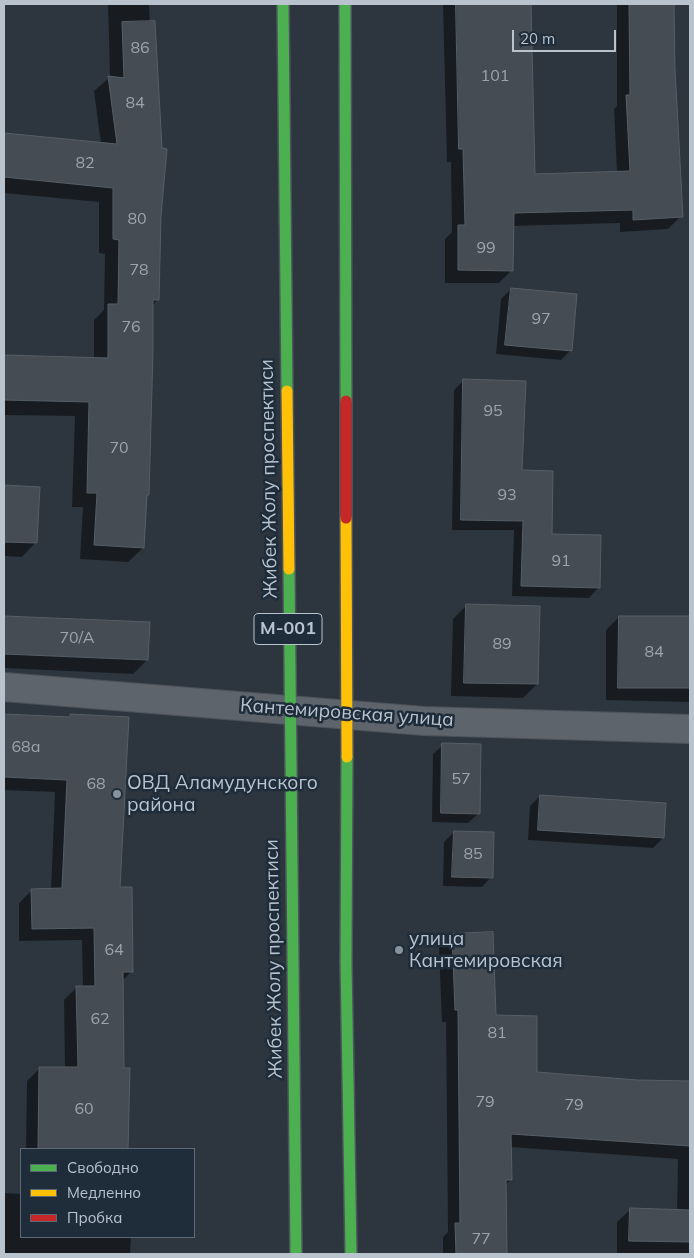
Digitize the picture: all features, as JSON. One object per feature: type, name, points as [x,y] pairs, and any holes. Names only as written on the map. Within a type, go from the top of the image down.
[{"type":"main road","name":"Жибек Жолу проспектиси","points":[[283,4],[296,1254]]},
{"type":"main road","name":"М-001","points":[[345,4],[346,962],[351,1254]]},
{"type":"street","name":"Кантемировская улица","points":[[4,687],[424,721],[690,729]]},
{"type":"building","points":[[456,4],[531,4],[535,174],[630,171],[626,95],[630,95],[629,4],[674,4],[675,69],[683,217],[633,220],[633,210],[514,213],[513,271],[458,270],[458,225],[465,225],[463,149],[459,149]]},
{"type":"building","points":[[155,21],[162,148],[167,149],[161,216],[159,300],[153,300],[149,495],[147,495],[144,548],[94,545],[97,493],[87,493],[89,402],[4,400],[4,355],[108,358],[108,304],[118,304],[119,240],[113,239],[113,188],[4,177],[4,133],[117,144],[108,76],[124,78],[122,22]]},
{"type":"building","points":[[511,288],[577,294],[572,351],[505,345]]},
{"type":"building","points":[[463,379],[526,381],[522,470],[553,471],[552,534],[601,535],[600,588],[521,586],[523,521],[461,520]]},
{"type":"building","points":[[4,485],[40,487],[37,543],[4,542]]},
{"type":"building","points":[[466,604],[540,606],[538,684],[464,683]]},
{"type":"building","points":[[4,616],[150,622],[148,660],[4,654]]},
{"type":"building","points":[[619,616],[690,616],[690,688],[618,688]]},
{"type":"building","points":[[4,714],[70,717],[70,714],[129,717],[120,887],[132,887],[133,972],[123,972],[124,1068],[130,1068],[128,1148],[38,1148],[39,1067],[78,1067],[76,986],[95,986],[94,928],[32,929],[31,889],[62,888],[67,780],[4,777]]},
{"type":"building","points":[[442,743],[481,744],[480,814],[441,813]]},
{"type":"building","points":[[540,795],[666,803],[664,838],[538,830]]},
{"type":"building","points":[[454,831],[494,832],[493,878],[452,877]]},
{"type":"building","points":[[493,932],[496,1015],[537,1016],[537,1072],[637,1080],[690,1081],[690,1146],[511,1134],[512,1180],[506,1180],[507,1254],[456,1254],[455,1223],[460,1223],[458,1010],[455,1010],[452,934]]},
{"type":"building","points":[[630,1208],[690,1210],[690,1242],[629,1241]]},
{"type":"traffic: fast","points":[[283,4],[287,391]]},
{"type":"traffic: fast","points":[[345,4],[346,401]]},
{"type":"traffic: fast","points":[[289,569],[296,1254]]},
{"type":"traffic: fast","points":[[347,757],[346,962],[351,1254]]},
{"type":"traffic: slow","points":[[287,391],[289,569]]},
{"type":"traffic: slow","points":[[346,518],[347,757]]},
{"type":"traffic: jam","points":[[346,401],[346,518]]},
{"type":"place","name":"ОВД Аламудунского района","points":[[117,794]]},
{"type":"place","name":"улица Кантемировская","points":[[399,950]]}]
